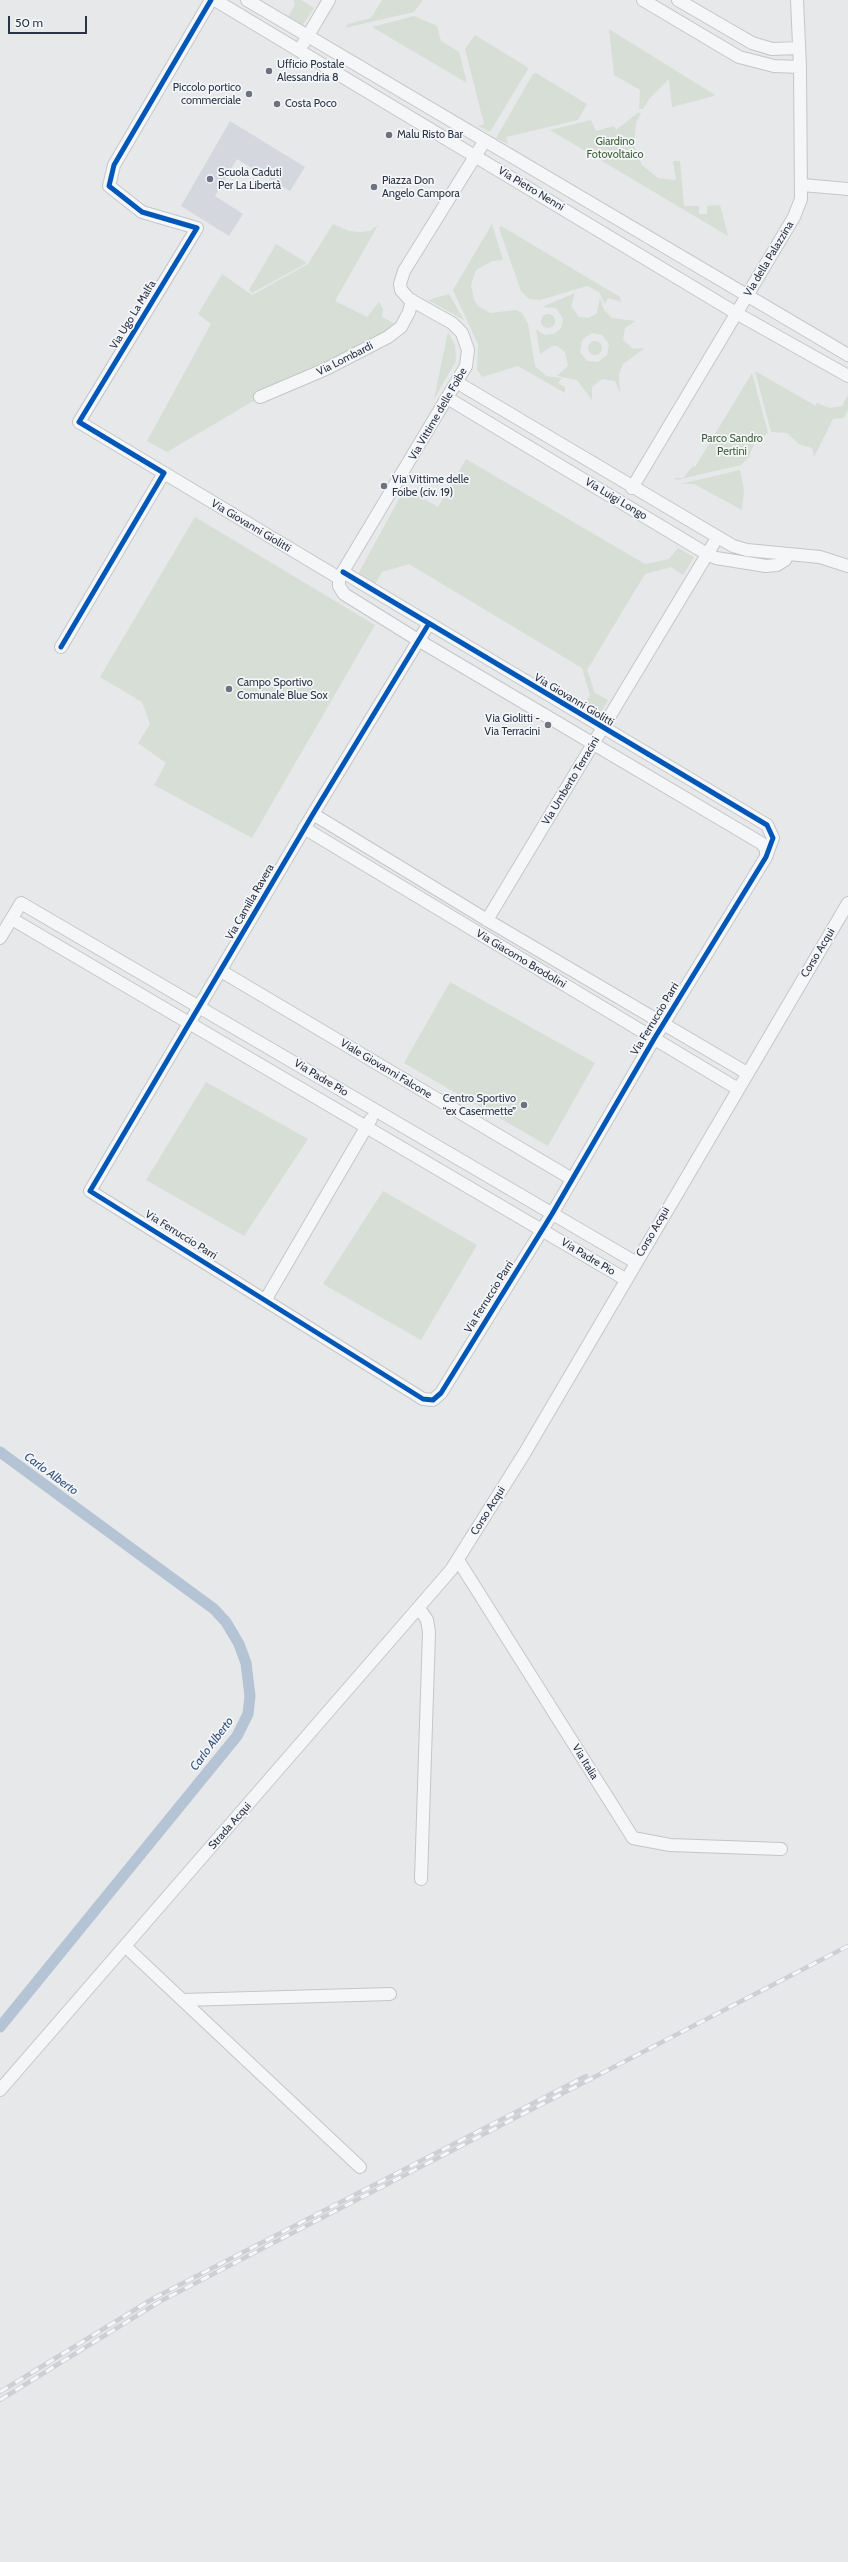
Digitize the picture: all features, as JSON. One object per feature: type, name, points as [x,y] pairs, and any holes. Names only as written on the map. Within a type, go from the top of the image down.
[{"type":"street","name":"Via Ugo La Malfa","points":[[164,473],[79,422],[197,228],[142,212],[109,186],[114,165],[211,0]]},
{"type":"street","name":"Via Pietro Nenni","points":[[215,0],[736,313],[848,376]]},
{"type":"street","name":"Via Pietro Nenni","points":[[247,0],[746,297],[848,355]]},
{"type":"street","points":[[299,50],[330,0]]},
{"type":"street","points":[[643,0],[739,57],[774,66],[800,67]]},
{"type":"street","points":[[678,0],[752,43],[772,49],[799,48]]},
{"type":"street","name":"Via della Palazzina","points":[[632,488],[794,217],[801,199],[800,67],[797,0]]},
{"type":"street","name":"Via Vittime delle Foibe","points":[[340,577],[458,383],[468,358],[468,350],[462,333],[448,320],[412,300],[401,290],[401,277],[484,142]]},
{"type":"street","points":[[802,186],[848,189]]},
{"type":"street","name":"Via Lombardi","points":[[260,397],[326,369],[388,337],[401,326],[409,312],[412,300]]},
{"type":"street","name":"Via Luigi Longo","points":[[458,383],[717,538],[747,550],[830,559],[848,566]]},
{"type":"street","name":"Via Luigi Longo","points":[[448,399],[707,554],[722,559],[766,566],[777,565],[786,560],[788,554]]},
{"type":"street","name":"Via Giovanni Giolitti","points":[[164,473],[340,577],[428,625],[767,825],[772,832],[773,840],[766,856]]},
{"type":"street","points":[[61,647],[164,473]]},
{"type":"street","name":"Via Umberto Terracini","points":[[487,920],[717,538]]},
{"type":"street","name":"Via Giovanni Giolitti","points":[[340,577],[338,586],[344,594],[418,640],[762,843],[766,849],[766,856]]},
{"type":"street","name":"Via Camilla Ravera","points":[[90,1190],[191,1023],[304,828],[428,625]]},
{"type":"street","name":"Via Giacomo Brodolini","points":[[313,814],[487,920],[747,1073]]},
{"type":"street","name":"Via Giacomo Brodolini","points":[[304,828],[654,1040],[738,1089]]},
{"type":"street","name":"Via Ferruccio Parri","points":[[90,1190],[266,1299],[423,1399],[433,1400],[441,1393],[552,1214],[663,1024],[766,856]]},
{"type":"street","name":"Via Padre Pio","points":[[0,938],[22,903],[201,1006],[375,1111],[635,1262]]},
{"type":"street","name":"Corso Acqui","points":[[458,1560],[524,1454],[625,1279],[848,903]]},
{"type":"street","name":"Via Padre Pio","points":[[12,919],[367,1125],[625,1279]]},
{"type":"street","name":"Viale Giovanni Falcone","points":[[221,971],[572,1179]]},
{"type":"street","points":[[266,1299],[375,1111]]},
{"type":"street","name":"Strada Acqui","points":[[0,2090],[126,1947],[419,1608],[458,1560]]},
{"type":"street","name":"Via Italia","points":[[458,1560],[633,1838],[670,1845],[781,1849]]},
{"type":"street","points":[[419,1608],[427,1620],[430,1632],[421,1879]]},
{"type":"street","points":[[126,1947],[360,2167]]},
{"type":"street","points":[[183,2000],[390,1994]]},
{"type":"shaded area","name":"Scuola Caduti Per La Libertà","points":[[230,121],[305,167],[290,191],[237,159],[215,196],[243,214],[229,236],[181,206]]},
{"type":"green space","points":[[294,0],[301,0],[314,8],[303,25],[288,17],[295,5]]},
{"type":"green space","points":[[382,0],[423,0],[414,12],[345,28],[348,24],[371,18]]},
{"type":"green space","points":[[414,16],[437,26],[441,41],[459,52],[467,83],[372,27]]},
{"type":"green space","name":"Giardino Fotovoltaico","points":[[609,29],[715,95],[672,107],[669,79],[650,98],[643,109],[639,109],[640,90],[614,75]]},
{"type":"green space","points":[[475,35],[528,69],[490,132],[478,126],[484,124],[465,49]]},
{"type":"green space","name":"Giardino Fotovoltaico","points":[[536,73],[587,104],[578,120],[506,137],[508,144],[496,138],[533,74]]},
{"type":"green space","name":"Giardino Fotovoltaico","points":[[638,113],[641,113],[636,123],[634,146],[642,165],[658,178],[676,180],[673,161],[680,161],[684,206],[699,206],[699,214],[707,214],[707,206],[720,205],[728,236],[550,130],[591,120],[596,131],[614,126],[616,130]]},
{"type":"green space","points":[[333,224],[349,231],[360,232],[370,231],[378,225],[335,301],[367,317],[379,302],[383,309],[382,317],[401,327],[260,397],[167,452],[147,441],[211,324],[198,314],[222,274],[252,295],[308,264]]},
{"type":"green space","points":[[492,224],[503,260],[492,261],[476,270],[471,285],[474,300],[478,306],[490,313],[516,310],[522,313],[528,324],[535,366],[546,376],[562,378],[558,383],[565,387],[565,393],[518,366],[482,377],[477,369],[478,344],[453,290]]},
{"type":"green space","points":[[501,226],[620,297],[621,302],[608,298],[605,304],[599,292],[587,286],[540,300],[529,299],[521,291],[499,228]]},
{"type":"green space","points":[[276,244],[307,263],[252,293],[249,290]]},
{"type":"green space","points":[[575,293],[571,306],[579,317],[589,318],[597,313],[600,298],[604,310],[612,318],[635,321],[625,328],[623,340],[633,349],[645,348],[623,364],[619,374],[620,393],[615,381],[602,379],[592,387],[592,400],[577,380],[557,376],[568,366],[565,352],[557,346],[552,346],[540,354],[536,329],[545,335],[554,334],[561,328],[563,319],[556,308],[542,307]],"holes":[[[592,333],[602,335],[609,344],[607,355],[598,362],[587,361],[580,352],[582,340]]]},
{"type":"green space","points":[[449,294],[464,320],[428,300]]},
{"type":"green space","points":[[545,314],[551,314],[555,318],[555,324],[551,328],[545,328],[541,324],[541,318]]},
{"type":"green space","points":[[448,332],[455,345],[456,361],[434,399]]},
{"type":"green space","points":[[592,341],[598,341],[602,345],[602,351],[598,355],[592,355],[588,351],[588,345]]},
{"type":"green space","name":"Parco Sandro Pertini","points":[[755,371],[816,406],[817,403],[830,408],[842,406],[848,395],[848,410],[844,418],[833,419],[814,457],[812,448],[799,444],[787,433],[771,432]]},
{"type":"green space","name":"Parco Sandro Pertini","points":[[752,373],[768,433],[755,441],[749,457],[741,465],[677,480],[674,478],[683,478],[693,466],[695,467]]},
{"type":"green space","points":[[466,459],[645,564],[669,559],[678,548],[694,557],[683,575],[671,567],[645,574],[587,670],[595,693],[608,700],[598,718],[582,708],[590,695],[582,668],[409,564],[382,572],[375,584],[358,574],[405,488],[438,507]]},
{"type":"green space","name":"Parco Sandro Pertini","points":[[740,470],[744,490],[742,510],[694,484],[680,484]]},
{"type":"green space","name":"Campo Sportivo Comunale Blue Sox","points":[[195,517],[375,625],[252,838],[154,785],[166,763],[138,743],[150,724],[142,702],[100,677]]},
{"type":"green space","name":"Centro Sportivo “ex Casermette”","points":[[450,982],[595,1063],[548,1146],[404,1063]]},
{"type":"green space","points":[[206,1082],[308,1139],[244,1236],[146,1180]]},
{"type":"green space","points":[[383,1191],[477,1245],[421,1340],[323,1284]]},
{"type":"waterway","name":"Carlo Alberto","points":[[0,1452],[214,1609],[226,1622],[239,1644],[246,1663],[250,1696],[248,1714],[237,1736],[0,2027]]},
{"type":"railway","points":[[0,2400],[159,2302],[848,1946]]},
{"type":"railway","points":[[0,2392],[154,2298],[586,2076]]},
{"type":"cycle path","points":[[61,647],[164,473],[79,422],[197,228],[142,212],[109,186],[114,165],[211,0]]},
{"type":"cycle path","points":[[343,572],[767,825],[773,838],[766,857],[654,1039],[552,1214],[441,1393],[433,1400],[423,1399],[90,1191],[313,814],[428,625]]},
{"type":"place","name":"Ufficio Postale Alessandria 8","points":[[269,71]]},
{"type":"place","name":"Piccolo portico commerciale","points":[[249,94]]},
{"type":"place","name":"Costa Poco","points":[[277,104]]},
{"type":"place","name":"Malu Risto Bar","points":[[389,135]]},
{"type":"place","name":"Scuola Caduti Per La Libertà","points":[[210,179]]},
{"type":"place","name":"Piazza Don Angelo Campora","points":[[374,187]]},
{"type":"place","name":"Via Vittime delle Foibe (civ. 19)","points":[[384,486]]},
{"type":"place","name":"Campo Sportivo Comunale Blue Sox","points":[[229,689]]},
{"type":"place","name":"Via Giolitti - Via Terracini","points":[[548,725]]},
{"type":"place","name":"Centro Sportivo “ex Casermette”","points":[[524,1105]]}]
